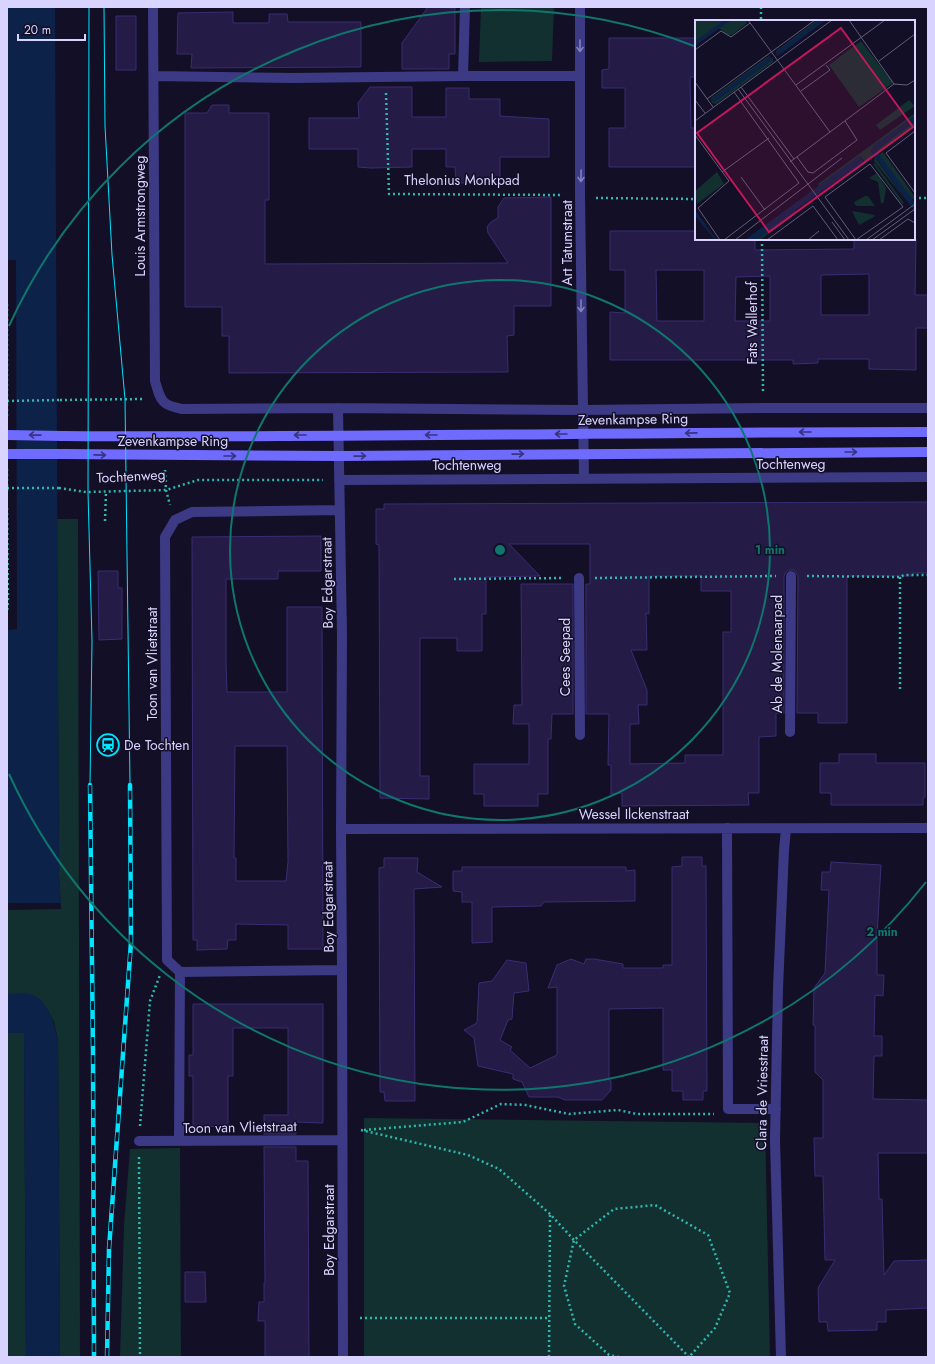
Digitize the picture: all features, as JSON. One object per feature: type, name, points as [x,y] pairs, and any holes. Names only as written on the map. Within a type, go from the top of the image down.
[{"type":"street","name":"Louis Armstrongweg","points":[[153,7],[155,381],[160,399]]},
{"type":"street","points":[[463,76],[465,7]]},
{"type":"street","name":"Art Tatumstraat","points":[[580,7],[582,434],[584,479]]},
{"type":"street","points":[[154,76],[293,78],[580,76]]},
{"type":"street","points":[[160,399],[168,406],[182,409],[338,408],[582,410],[928,408]]},
{"type":"street","points":[[338,408],[339,456]]},
{"type":"street","name":"Zevenkampse Ring","points":[[7,435],[928,432]]},
{"type":"street","name":"Zevenkampse Ring","points":[[7,454],[339,456],[928,452]]},
{"type":"street","name":"Boy Edgarstraat","points":[[339,456],[342,634],[340,829],[343,1357]]},
{"type":"street","name":"Tochtenweg","points":[[339,480],[928,477]]},
{"type":"street","name":"Toon van Vlietstraat","points":[[167,960],[165,536],[175,520],[192,512],[340,510]]},
{"type":"street","name":"Ab de Molenaarpad","points":[[790,732],[791,576]]},
{"type":"street","name":"Cees Seepad","points":[[579,578],[580,735]]},
{"type":"street","points":[[727,828],[728,1109],[776,1109]]},
{"type":"street","name":"Wessel Ilckenstraat","points":[[340,829],[928,828]]},
{"type":"street","name":"Clara de Vriesstraat","points":[[781,1357],[776,1109],[778,988],[786,829]]},
{"type":"street","points":[[167,960],[180,972],[342,970]]},
{"type":"street","name":"Toon van Vlietstraat","points":[[179,1141],[180,972]]},
{"type":"street","name":"Toon van Vlietstraat","points":[[139,1142],[342,1140]]},
{"type":"path","points":[[761,7],[761,20]]},
{"type":"path","name":"Thelonius Monkpad","points":[[386,77],[389,194],[556,194],[580,196]]},
{"type":"path","points":[[580,196],[603,199],[695,199]]},
{"type":"path","points":[[915,198],[928,198]]},
{"type":"path","name":"Fats Wallerhof","points":[[762,240],[763,408]]},
{"type":"path","points":[[7,304],[8,388]]},
{"type":"path","points":[[7,401],[160,399]]},
{"type":"path","name":"Tochtenweg","points":[[7,488],[59,488],[86,492],[106,492],[166,490],[198,480],[339,480]]},
{"type":"path","points":[[105,521],[106,492]]},
{"type":"path","points":[[7,508],[7,613]]},
{"type":"path","points":[[454,579],[791,576],[900,577],[904,575],[928,575]]},
{"type":"path","points":[[900,577],[900,690]]},
{"type":"path","points":[[140,1357],[139,1142],[150,1001],[167,960]]},
{"type":"path","points":[[342,1140],[361,1130],[463,1122],[501,1104],[526,1106],[569,1114],[618,1110],[637,1114],[719,1114],[728,1109]]},
{"type":"path","points":[[361,1130],[468,1155],[499,1169],[550,1214],[574,1240],[688,1357],[715,1328],[730,1293],[708,1235],[655,1205],[614,1209],[574,1240],[564,1286],[575,1324],[609,1354],[619,1357]]},
{"type":"path","points":[[549,1357],[550,1214]]},
{"type":"path","points":[[343,1318],[549,1318]]},
{"type":"green space","points":[[481,7],[554,7],[552,61],[479,62]]},
{"type":"green space","points":[[57,519],[78,519],[80,1357],[60,1357],[58,1040],[54,1022],[46,1007],[29,994],[7,994],[7,910],[61,909],[59,875]]},
{"type":"green space","points":[[7,1033],[24,1033],[26,1357],[7,1357]]},
{"type":"green space","points":[[364,1118],[765,1123],[770,1357],[364,1357]]},
{"type":"green space","points":[[180,1148],[181,1357],[120,1357],[124,1225],[130,1149]]},
{"type":"water","points":[[7,7],[55,7],[59,875],[61,903],[7,903],[7,630],[17,629],[16,260],[7,260]]},
{"type":"water","points":[[7,994],[29,994],[36,996],[50,1012],[58,1040],[60,1357],[26,1357],[24,1033],[7,1033]]},
{"type":"building","points":[[428,7],[455,8],[455,54],[449,54],[449,69],[402,69],[402,43]]},
{"type":"building","points":[[233,12],[233,23],[269,23],[269,14],[287,14],[288,22],[361,22],[361,67],[191,68],[192,54],[177,54],[178,13]]},
{"type":"building","points":[[116,16],[136,16],[136,70],[116,70]]},
{"type":"building","points":[[609,38],[695,38],[695,77],[690,77],[691,128],[695,128],[695,167],[609,167],[609,128],[625,128],[625,88],[602,88],[602,70],[609,69]]},
{"type":"building","points":[[370,87],[412,87],[412,117],[446,117],[446,88],[469,88],[469,99],[500,99],[500,116],[549,119],[549,157],[500,157],[500,183],[456,183],[455,167],[446,167],[446,149],[412,149],[412,167],[371,168],[358,167],[358,149],[309,149],[309,118],[359,118],[358,103]]},
{"type":"building","points":[[212,105],[229,105],[229,113],[269,113],[269,200],[265,200],[265,264],[508,263],[488,233],[487,227],[491,222],[498,218],[498,207],[504,198],[551,197],[551,306],[514,306],[514,335],[507,336],[508,372],[229,373],[229,336],[222,336],[222,307],[185,307],[185,113],[207,113]]},
{"type":"building","points":[[610,231],[695,231],[695,240],[755,240],[755,250],[854,249],[854,240],[916,239],[915,295],[928,295],[928,328],[916,328],[916,370],[869,369],[869,359],[818,359],[818,363],[793,364],[793,360],[610,360],[610,312],[625,313],[625,270],[610,270]],"holes":[[[656,270],[704,270],[704,321],[657,321]],[[869,274],[869,315],[821,315],[821,275]],[[770,276],[770,321],[735,321],[736,277]]]},
{"type":"building","points":[[928,502],[928,573],[913,573],[913,576],[847,576],[847,723],[818,723],[818,713],[797,713],[798,576],[794,570],[788,570],[784,576],[784,713],[776,713],[776,736],[759,737],[759,793],[748,793],[749,805],[622,806],[622,793],[611,794],[611,765],[608,765],[609,714],[586,714],[586,584],[590,584],[590,544],[509,544],[540,576],[486,577],[486,614],[482,614],[482,651],[457,651],[457,638],[420,638],[420,776],[429,776],[429,799],[380,798],[379,545],[376,544],[376,509],[384,509],[384,504]],"holes":[[[649,576],[701,576],[701,591],[731,591],[731,632],[723,632],[723,755],[685,755],[685,763],[630,764],[630,724],[639,724],[638,705],[647,705],[647,690],[631,650],[647,650],[646,613],[649,614]]]},
{"type":"building","points":[[321,536],[321,571],[278,571],[278,579],[226,579],[226,661],[227,692],[287,692],[287,607],[322,607],[323,949],[288,949],[288,925],[236,924],[236,940],[228,940],[227,949],[197,950],[197,940],[193,940],[192,537]],"holes":[[[235,746],[287,746],[288,862],[286,881],[236,881],[236,858],[234,858]]]},
{"type":"building","points":[[98,571],[118,571],[118,588],[122,588],[122,639],[99,640]]},
{"type":"building","points":[[521,584],[573,584],[573,714],[552,714],[551,739],[548,739],[548,794],[538,794],[538,806],[484,806],[484,794],[474,794],[474,764],[529,764],[529,724],[513,724],[514,705],[522,705]]},
{"type":"building","points":[[839,754],[876,754],[876,763],[925,763],[925,797],[923,798],[923,805],[831,805],[831,793],[820,793],[820,763],[839,763]]},
{"type":"building","points":[[682,857],[702,857],[702,866],[706,866],[707,1091],[703,1091],[703,1100],[683,1100],[683,1091],[672,1091],[672,1070],[663,1070],[663,1008],[609,1009],[609,1080],[611,1081],[611,1090],[602,1100],[565,1100],[558,1097],[529,1097],[522,1082],[513,1079],[513,1074],[478,1066],[474,1038],[464,1030],[477,1023],[479,983],[492,981],[507,960],[526,963],[529,991],[514,993],[512,1019],[508,1020],[500,1040],[512,1047],[510,1050],[530,1068],[557,1055],[557,987],[548,988],[557,965],[571,959],[584,964],[586,959],[594,959],[623,964],[623,968],[663,968],[663,965],[672,965],[672,867],[682,866]]},
{"type":"building","points":[[384,858],[418,858],[417,872],[442,887],[414,889],[415,1101],[385,1101],[384,1092],[380,1092],[379,868],[384,867]]},
{"type":"building","points":[[831,862],[881,865],[877,936],[877,975],[884,975],[883,996],[875,995],[874,1036],[882,1036],[882,1056],[874,1056],[873,1099],[928,1100],[928,1153],[878,1153],[879,1199],[882,1199],[884,1275],[894,1261],[928,1260],[928,1308],[886,1310],[886,1322],[877,1322],[877,1330],[828,1331],[827,1322],[819,1322],[818,1288],[835,1260],[825,1260],[823,1176],[815,1176],[814,1138],[823,1138],[823,1080],[815,1072],[815,1025],[813,1025],[814,988],[825,973],[829,890],[821,890],[822,872],[830,872]]},
{"type":"building","points":[[462,867],[626,867],[626,871],[635,870],[635,901],[544,902],[541,906],[492,907],[492,942],[472,943],[472,902],[462,902],[462,892],[453,891],[453,871],[462,871]]},
{"type":"building","points":[[193,1004],[323,1004],[323,1123],[296,1122],[296,1134],[264,1134],[264,1115],[288,1115],[288,1028],[233,1028],[233,1076],[228,1076],[228,1126],[193,1127],[193,1076],[189,1076],[189,1055],[193,1055]]},
{"type":"building","points":[[264,1147],[296,1147],[296,1161],[308,1161],[309,1357],[265,1357],[265,1321],[258,1321],[259,1302],[264,1302],[265,1283]]},
{"type":"building","points":[[185,1272],[205,1272],[206,1302],[185,1302]]},
{"type":"tram line","points":[[89,7],[88,492],[92,641],[90,785]]},
{"type":"tram line","points":[[104,7],[105,126],[112,255],[125,399],[130,785]]},
{"type":"railway","points":[[90,785],[94,1357]]},
{"type":"railway","points":[[107,1357],[109,1249],[131,942],[130,785]]},
{"type":"place","name":"De Tochten","points":[[108,745]]}]
